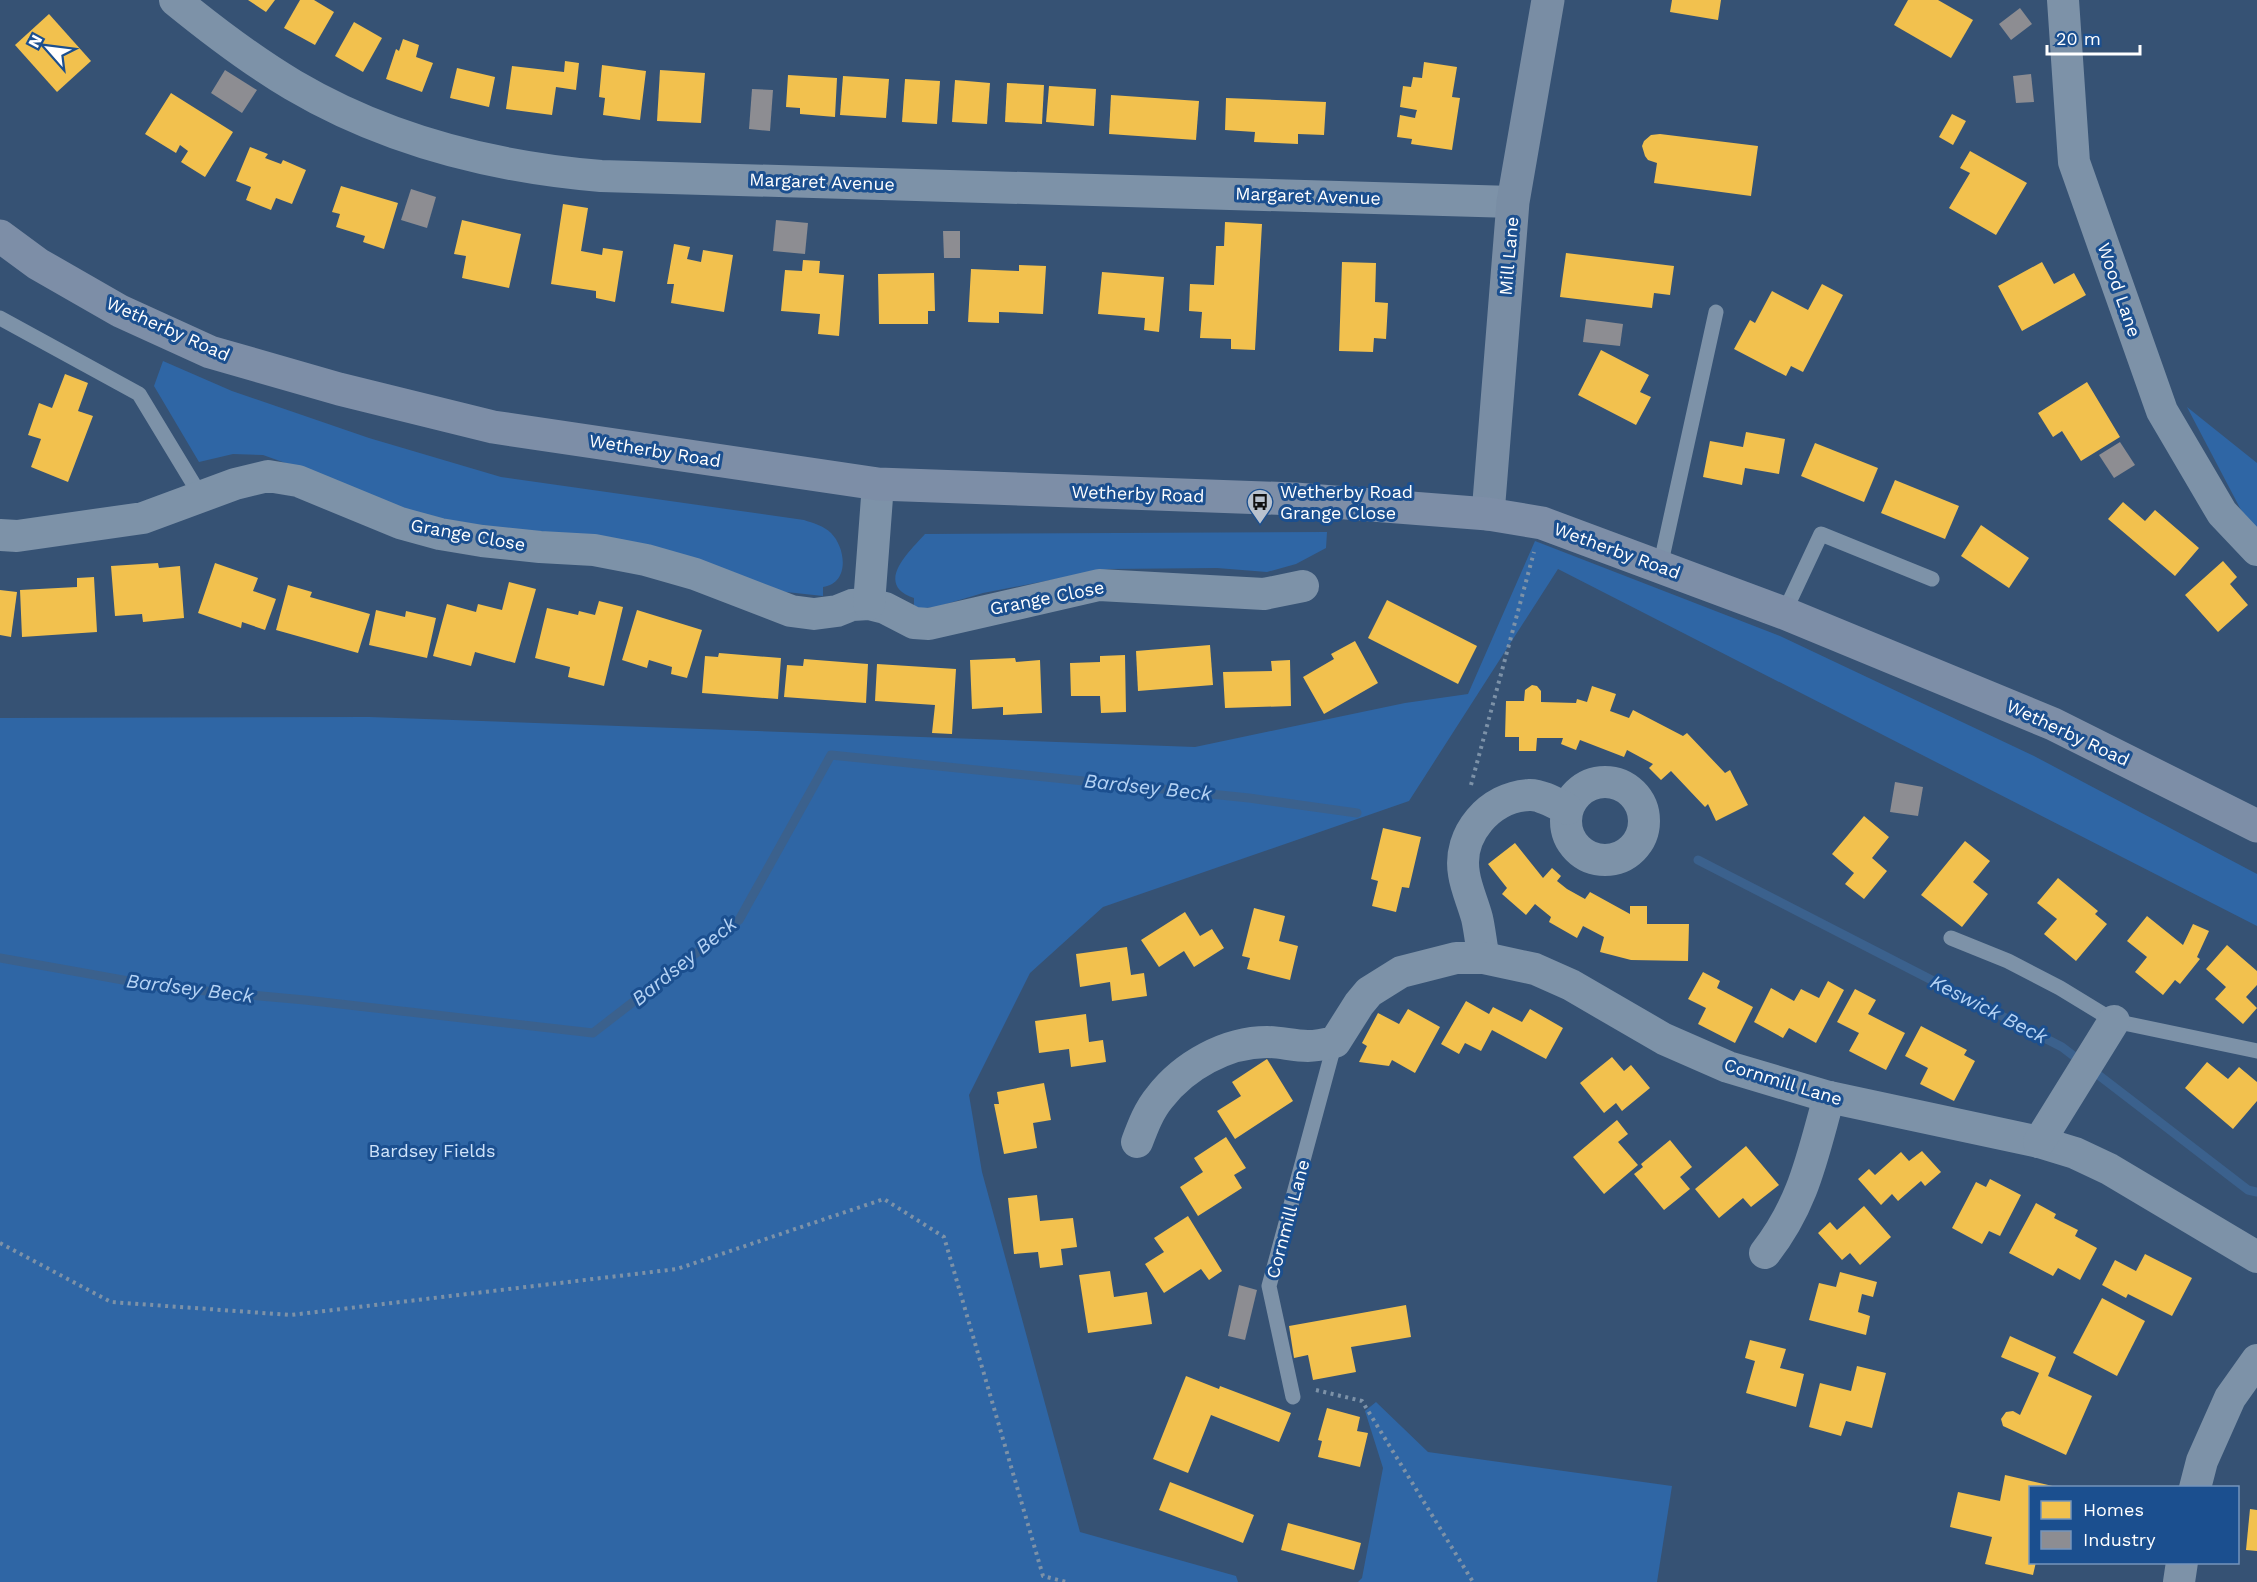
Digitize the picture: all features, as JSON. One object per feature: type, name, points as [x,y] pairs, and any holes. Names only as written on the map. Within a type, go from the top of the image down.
[{"type":"main road","name":"Wetherby Road","points":[[0,236],[38,264],[120,311],[210,352],[328,386],[493,427],[878,484],[1295,499],[1488,514],[1542,523],[1784,613],[2053,724],[2257,826]]},
{"type":"street","name":"Margaret Avenue","points":[[175,0],[249,57],[294,86],[342,111],[392,132],[442,149],[495,162],[548,171],[601,176],[1513,202]]},
{"type":"street","name":"Mill Lane","points":[[1488,514],[1513,202],[1548,0]]},
{"type":"street","name":"Wood Lane","points":[[2063,0],[2074,162],[2154,390],[2162,411],[2222,513],[2257,550]]},
{"type":"street","name":"Grange Close","points":[[0,535],[17,536],[143,518],[235,484],[268,476],[298,481],[400,524],[482,541],[594,550],[646,560],[695,574],[791,611],[814,614],[837,611],[852,605],[869,604],[885,608],[914,623],[929,624],[1099,585],[1264,594],[1303,586]]},
{"type":"street","points":[[869,604],[878,484]]},
{"type":"street","points":[[1484,958],[1478,920],[1463,873],[1464,850],[1473,828],[1488,810],[1508,799],[1531,795],[1567,809]]},
{"type":"street","name":"Cornmill Lane","points":[[1335,1042],[1369,992],[1401,972],[1456,958],[1484,958],[1535,969],[1571,985],[1664,1039],[1728,1067],[1829,1097],[2039,1142],[2075,1154],[2109,1169],[2257,1257]]},
{"type":"street","points":[[2039,1142],[2114,1021]]},
{"type":"street","points":[[1137,1142],[1146,1119],[1165,1091],[1176,1079],[1196,1064],[1242,1045],[1266,1042],[1308,1046],[1335,1042]]},
{"type":"street","points":[[1765,1253],[1798,1203],[1829,1097]]},
{"type":"street","points":[[2196,1486],[2202,1461],[2230,1398],[2257,1360]]},
{"type":"street","points":[[2179,1582],[2182,1564]]},
{"type":"lane","points":[[1660,567],[1716,312]]},
{"type":"lane","points":[[0,318],[139,394],[202,498]]},
{"type":"lane","points":[[1784,613],[1821,534],[1932,579]]},
{"type":"lane","points":[[1951,938],[2016,965],[2060,988],[2114,1021],[2257,1051]]},
{"type":"lane","name":"Cornmill Lane","points":[[1292,1391],[1269,1286],[1335,1042]]},
{"type":"path","points":[[1488,810],[1470,784],[1542,523]]},
{"type":"path","points":[[0,1243],[111,1302],[291,1315],[676,1269],[884,1199],[944,1237],[1043,1576],[1066,1582]]},
{"type":"path","points":[[1292,1391],[1362,1401],[1473,1582]]},
{"type":"green space","points":[[163,361],[232,391],[369,438],[501,477],[804,520],[825,528],[836,539],[842,556],[841,572],[832,584],[823,587],[823,596],[777,591],[477,528],[427,520],[333,480],[263,455],[233,454],[199,462],[154,386]]},
{"type":"green space","points":[[2187,407],[2257,463],[2257,529],[2241,510]]},
{"type":"green space","points":[[1327,532],[1326,548],[1296,564],[1267,572],[1217,568],[1108,569],[983,593],[936,607],[914,609],[914,598],[902,592],[896,584],[896,576],[904,558],[925,534]]},
{"type":"green space","name":"Bardsey Fields","points":[[1535,541],[1780,636],[2034,756],[2257,874],[2257,926],[1558,569],[1409,801],[1103,907],[1030,973],[969,1095],[982,1172],[1080,1532],[1236,1576],[1238,1582],[0,1582],[0,718],[369,717],[1195,747],[1405,703],[1468,694]]},
{"type":"green space","points":[[1376,1402],[1428,1452],[1672,1486],[1657,1582],[1358,1582],[1362,1578],[1383,1468],[1365,1411]]},
{"type":"building: Homes","points":[[248,0],[275,0],[266,12]]},
{"type":"building: Homes","points":[[300,0],[314,0],[334,12],[315,45],[284,28]]},
{"type":"building: Homes","points":[[1672,0],[1721,0],[1718,20],[1670,12]]},
{"type":"building: Homes","points":[[1908,0],[1938,0],[1973,20],[1951,58],[1894,25]]},
{"type":"building: Homes","points":[[49,14],[91,61],[57,92],[15,45]]},
{"type":"building: Homes","points":[[354,22],[382,38],[363,72],[335,56]]},
{"type":"building: Homes","points":[[403,39],[419,45],[416,57],[433,63],[422,92],[386,79],[396,49],[399,51]]},
{"type":"building: Homes","points":[[565,61],[579,63],[576,90],[556,87],[552,115],[506,109],[512,66],[564,72]]},
{"type":"building: Homes","points":[[1424,62],[1457,67],[1452,97],[1460,98],[1452,150],[1411,144],[1412,139],[1397,137],[1400,115],[1415,118],[1417,110],[1400,107],[1403,86],[1411,87],[1413,77],[1422,78]]},
{"type":"building: Homes","points":[[602,65],[646,71],[640,120],[603,115],[605,98],[599,97]]},
{"type":"building: Homes","points":[[457,68],[495,77],[489,107],[450,98]]},
{"type":"building: Homes","points":[[660,70],[705,73],[701,123],[657,121]]},
{"type":"building: Homes","points":[[788,75],[837,78],[835,117],[800,114],[800,108],[786,107]]},
{"type":"building: Homes","points":[[843,76],[889,79],[886,118],[840,115]]},
{"type":"building: Homes","points":[[905,79],[940,81],[937,124],[902,122]]},
{"type":"building: Homes","points":[[955,80],[990,83],[987,124],[952,122]]},
{"type":"building: Homes","points":[[1007,83],[1044,85],[1042,124],[1005,122]]},
{"type":"building: Homes","points":[[1049,86],[1096,89],[1094,126],[1046,122]]},
{"type":"building: Homes","points":[[171,93],[233,132],[205,177],[181,162],[188,151],[180,145],[176,153],[145,134]]},
{"type":"building: Homes","points":[[1111,95],[1199,101],[1196,140],[1109,134]]},
{"type":"building: Homes","points":[[1226,98],[1326,102],[1324,135],[1298,134],[1298,144],[1254,142],[1255,132],[1225,130]]},
{"type":"building: Homes","points":[[1952,114],[1966,121],[1953,145],[1939,137]]},
{"type":"building: Homes","points":[[1660,134],[1758,146],[1751,196],[1654,183],[1657,163],[1648,160],[1642,146],[1651,135]]},
{"type":"building: Homes","points":[[250,147],[268,154],[265,158],[281,164],[283,160],[306,170],[292,204],[276,198],[271,210],[246,200],[251,187],[236,181]]},
{"type":"building: Homes","points":[[1970,151],[2027,183],[1996,235],[1949,208],[1970,173],[1960,168]]},
{"type":"building: Homes","points":[[341,186],[398,203],[384,249],[363,242],[365,236],[336,227],[340,214],[332,212]]},
{"type":"building: Homes","points":[[563,204],[588,208],[581,251],[602,255],[603,248],[623,251],[615,302],[596,298],[596,291],[551,284]]},
{"type":"building: Homes","points":[[462,220],[521,234],[509,288],[462,278],[466,256],[454,254]]},
{"type":"building: Homes","points":[[1225,222],[1262,224],[1255,350],[1231,349],[1231,339],[1200,338],[1202,312],[1189,311],[1190,284],[1214,285],[1216,246],[1224,246]]},
{"type":"building: Homes","points":[[674,244],[690,247],[687,259],[701,262],[703,250],[733,255],[724,312],[671,303],[674,284],[667,284]]},
{"type":"building: Homes","points":[[1566,253],[1674,266],[1670,295],[1654,293],[1652,308],[1560,297]]},
{"type":"building: Homes","points":[[803,260],[820,261],[819,273],[844,275],[839,336],[818,334],[820,314],[781,311],[785,270],[802,271]]},
{"type":"building: Homes","points":[[1342,262],[1376,263],[1375,302],[1388,303],[1386,339],[1374,338],[1373,352],[1339,351]]},
{"type":"building: Homes","points":[[2042,262],[2054,284],[2074,273],[2086,295],[2022,331],[1998,286]]},
{"type":"building: Homes","points":[[1019,265],[1046,266],[1043,314],[999,312],[999,323],[968,322],[971,269],[1019,271]]},
{"type":"building: Homes","points":[[1102,272],[1164,277],[1159,332],[1144,330],[1145,318],[1098,314]]},
{"type":"building: Homes","points":[[934,273],[935,311],[928,311],[928,324],[879,324],[878,274]]},
{"type":"building: Homes","points":[[1822,284],[1843,295],[1803,372],[1791,366],[1786,376],[1734,349],[1750,320],[1755,323],[1772,291],[1808,310]]},
{"type":"building: Homes","points":[[1601,350],[1649,375],[1640,392],[1651,397],[1636,425],[1578,395]]},
{"type":"building: Homes","points":[[65,374],[88,383],[78,411],[93,416],[68,482],[31,467],[41,439],[28,435],[39,403],[52,408]]},
{"type":"building: Homes","points":[[2087,382],[2120,437],[2081,461],[2062,431],[2053,437],[2038,413]]},
{"type":"building: Homes","points":[[1746,432],[1785,439],[1779,474],[1745,468],[1742,485],[1703,477],[1710,441],[1743,447]]},
{"type":"building: Homes","points":[[1815,443],[1878,468],[1864,502],[1801,476]]},
{"type":"building: Homes","points":[[1895,480],[1959,506],[1945,539],[1881,513]]},
{"type":"building: Homes","points":[[2123,502],[2145,521],[2155,510],[2199,548],[2175,576],[2108,519]]},
{"type":"building: Homes","points":[[1981,525],[2029,558],[2009,588],[1961,556]]},
{"type":"building: Homes","points":[[2223,561],[2237,577],[2230,584],[2248,605],[2218,632],[2185,595]]},
{"type":"building: Homes","points":[[158,563],[159,568],[180,566],[184,618],[143,622],[142,614],[115,616],[111,566]]},
{"type":"building: Homes","points":[[215,563],[258,578],[253,591],[276,599],[265,630],[242,622],[241,628],[198,613]]},
{"type":"building: Homes","points":[[94,577],[97,632],[22,637],[20,590],[77,587],[77,578]]},
{"type":"building: Homes","points":[[509,582],[536,589],[515,663],[475,652],[471,666],[433,656],[447,604],[476,612],[478,604],[502,610]]},
{"type":"building: Homes","points":[[288,585],[312,592],[310,597],[370,614],[358,653],[276,630]]},
{"type":"building: Homes","points":[[0,590],[17,592],[11,637],[0,635]]},
{"type":"building: Homes","points":[[1387,600],[1477,646],[1458,684],[1368,638]]},
{"type":"building: Homes","points":[[599,601],[623,607],[604,686],[568,677],[570,667],[535,658],[547,608],[578,615],[579,611],[595,615]]},
{"type":"building: Homes","points":[[376,610],[405,617],[406,611],[436,618],[427,658],[369,645]]},
{"type":"building: Homes","points":[[637,610],[702,630],[687,678],[671,674],[672,667],[649,660],[647,668],[622,660]]},
{"type":"building: Homes","points":[[1355,641],[1378,683],[1324,714],[1303,677],[1334,659],[1331,654]]},
{"type":"building: Homes","points":[[1210,645],[1213,685],[1138,691],[1136,651]]},
{"type":"building: Homes","points":[[719,653],[781,658],[778,699],[702,693],[705,656],[718,657]]},
{"type":"building: Homes","points":[[1125,655],[1126,712],[1101,713],[1100,696],[1071,696],[1070,663],[1100,662],[1100,656]]},
{"type":"building: Homes","points":[[1015,658],[1016,662],[1040,660],[1042,713],[1003,715],[1003,707],[972,709],[970,660]]},
{"type":"building: Homes","points":[[804,659],[868,664],[866,703],[784,697],[787,665],[803,666]]},
{"type":"building: Homes","points":[[1290,660],[1291,706],[1225,708],[1223,672],[1272,671],[1271,661]]},
{"type":"building: Homes","points":[[877,664],[956,669],[952,734],[932,733],[935,705],[875,701]]},
{"type":"building: Homes","points":[[1532,685],[1537,686],[1541,691],[1541,702],[1576,703],[1577,699],[1587,702],[1592,686],[1616,694],[1610,711],[1629,718],[1633,710],[1683,736],[1687,733],[1725,773],[1730,770],[1748,805],[1716,821],[1708,804],[1705,807],[1671,771],[1661,780],[1649,768],[1653,764],[1627,750],[1624,757],[1580,740],[1576,750],[1561,744],[1563,738],[1537,738],[1536,751],[1519,751],[1519,737],[1505,737],[1506,701],[1524,701],[1525,690]]},
{"type":"building: Homes","points":[[1864,816],[1889,837],[1872,858],[1887,871],[1864,899],[1845,884],[1854,873],[1832,854]]},
{"type":"building: Homes","points":[[1383,828],[1421,837],[1409,888],[1402,887],[1396,912],[1372,906],[1378,881],[1371,879]]},
{"type":"building: Homes","points":[[1965,841],[1990,861],[1973,882],[1988,894],[1962,927],[1921,895]]},
{"type":"building: Homes","points":[[1515,843],[1543,878],[1552,868],[1561,876],[1557,881],[1585,899],[1590,892],[1630,914],[1630,906],[1647,906],[1647,924],[1689,924],[1688,961],[1631,960],[1600,952],[1604,937],[1583,926],[1577,938],[1549,922],[1551,917],[1535,904],[1526,915],[1502,894],[1507,888],[1488,864]]},
{"type":"building: Homes","points":[[2058,878],[2098,911],[2095,914],[2107,924],[2076,961],[2044,934],[2057,919],[2037,903]]},
{"type":"building: Homes","points":[[1254,908],[1285,916],[1279,941],[1298,946],[1290,980],[1247,969],[1250,958],[1242,956]]},
{"type":"building: Homes","points":[[1185,912],[1200,936],[1212,929],[1224,948],[1194,967],[1184,951],[1159,967],[1141,940]]},
{"type":"building: Homes","points":[[2147,916],[2183,945],[2193,924],[2209,931],[2197,957],[2200,959],[2180,984],[2175,980],[2163,995],[2135,972],[2147,957],[2127,941]]},
{"type":"building: Homes","points":[[2227,945],[2257,971],[2257,985],[2246,997],[2257,1008],[2243,1024],[2215,999],[2226,987],[2206,969]]},
{"type":"building: Homes","points":[[1127,947],[1131,975],[1144,973],[1147,996],[1112,1001],[1110,982],[1080,987],[1076,954]]},
{"type":"building: Homes","points":[[1703,972],[1720,981],[1717,988],[1753,1007],[1735,1043],[1698,1024],[1706,1008],[1688,999]]},
{"type":"building: Homes","points":[[1828,981],[1844,990],[1816,1043],[1789,1028],[1783,1038],[1754,1022],[1771,988],[1794,1001],[1801,989],[1819,998]]},
{"type":"building: Homes","points":[[1855,989],[1876,1000],[1868,1014],[1905,1033],[1886,1070],[1849,1051],[1859,1033],[1837,1022]]},
{"type":"building: Homes","points":[[1466,1001],[1489,1014],[1493,1007],[1522,1022],[1530,1009],[1563,1028],[1546,1059],[1492,1030],[1481,1051],[1465,1043],[1459,1054],[1441,1044]]},
{"type":"building: Homes","points":[[1408,1009],[1440,1027],[1415,1073],[1392,1060],[1389,1066],[1359,1062],[1367,1046],[1362,1043],[1378,1013],[1399,1024]]},
{"type":"building: Homes","points":[[1086,1014],[1089,1042],[1103,1040],[1106,1062],[1071,1067],[1069,1049],[1039,1053],[1035,1021]]},
{"type":"building: Homes","points":[[1921,1026],[1967,1050],[1964,1055],[1975,1061],[1954,1101],[1920,1084],[1928,1068],[1905,1056]]},
{"type":"building: Homes","points":[[1612,1057],[1624,1071],[1631,1065],[1650,1088],[1622,1111],[1616,1103],[1604,1113],[1580,1083]]},
{"type":"building: Homes","points":[[1267,1059],[1293,1101],[1235,1139],[1217,1111],[1241,1096],[1232,1082]]},
{"type":"building: Homes","points":[[2207,1062],[2228,1079],[2239,1067],[2257,1082],[2257,1101],[2233,1129],[2185,1088]]},
{"type":"building: Homes","points":[[1044,1083],[1051,1120],[1033,1123],[1037,1148],[1004,1154],[994,1104],[999,1104],[997,1092]]},
{"type":"building: Homes","points":[[1617,1120],[1628,1134],[1618,1142],[1638,1165],[1604,1194],[1573,1157]]},
{"type":"building: Homes","points":[[1226,1137],[1246,1168],[1234,1175],[1242,1188],[1198,1216],[1180,1187],[1203,1172],[1194,1158]]},
{"type":"building: Homes","points":[[1670,1140],[1692,1167],[1680,1177],[1690,1189],[1664,1210],[1634,1174],[1643,1167],[1641,1164]]},
{"type":"building: Homes","points":[[1746,1146],[1779,1185],[1751,1207],[1743,1198],[1719,1218],[1695,1189]]},
{"type":"building: Homes","points":[[1922,1151],[1941,1172],[1925,1186],[1921,1181],[1898,1201],[1892,1194],[1881,1205],[1858,1179],[1869,1169],[1875,1175],[1901,1152],[1909,1161]]},
{"type":"building: Homes","points":[[1990,1179],[2021,1195],[2000,1236],[1989,1231],[1982,1244],[1952,1228],[1976,1182],[1986,1187]]},
{"type":"building: Homes","points":[[1037,1195],[1040,1221],[1073,1218],[1077,1247],[1061,1249],[1063,1265],[1040,1268],[1038,1252],[1014,1254],[1008,1198]]},
{"type":"building: Homes","points":[[2036,1203],[2056,1214],[2054,1218],[2078,1230],[2075,1236],[2097,1248],[2080,1280],[2058,1268],[2053,1276],[2009,1253]]},
{"type":"building: Homes","points":[[1864,1206],[1891,1237],[1860,1265],[1850,1253],[1842,1260],[1818,1233],[1830,1222],[1837,1230]]},
{"type":"building: Homes","points":[[1188,1216],[1222,1271],[1209,1280],[1201,1269],[1164,1293],[1145,1264],[1164,1252],[1154,1238]]},
{"type":"building: Homes","points":[[2145,1254],[2192,1278],[2172,1316],[2128,1294],[2126,1298],[2102,1285],[2115,1260],[2136,1271]]},
{"type":"building: Homes","points":[[1110,1271],[1114,1297],[1147,1292],[1152,1324],[1088,1333],[1079,1275]]},
{"type":"building: Homes","points":[[1840,1272],[1877,1282],[1873,1297],[1862,1294],[1858,1312],[1870,1316],[1866,1335],[1809,1320],[1819,1283],[1836,1287]]},
{"type":"building: Homes","points":[[2102,1298],[2145,1321],[2117,1376],[2073,1353]]},
{"type":"building: Homes","points":[[1406,1305],[1411,1337],[1351,1347],[1356,1372],[1313,1380],[1308,1355],[1294,1358],[1289,1326]]},
{"type":"building: Homes","points":[[2010,1336],[2056,1357],[2048,1376],[2092,1396],[2066,1455],[2003,1426],[2001,1419],[2006,1412],[2013,1411],[2020,1415],[2039,1373],[2001,1357]]},
{"type":"building: Homes","points":[[1750,1340],[1786,1349],[1780,1368],[1804,1374],[1796,1407],[1746,1393],[1755,1361],[1745,1358]]},
{"type":"building: Homes","points":[[1857,1366],[1886,1373],[1872,1428],[1846,1421],[1841,1436],[1809,1427],[1820,1383],[1851,1391]]},
{"type":"building: Homes","points":[[1186,1376],[1219,1389],[1220,1386],[1291,1413],[1279,1442],[1211,1415],[1188,1473],[1153,1459]]},
{"type":"building: Homes","points":[[1327,1408],[1360,1417],[1357,1431],[1368,1433],[1360,1467],[1318,1457],[1322,1441],[1318,1440]]},
{"type":"building: Homes","points":[[2005,1475],[2053,1486],[2029,1486],[2029,1564],[2036,1564],[2033,1575],[1985,1564],[1992,1537],[1950,1527],[1958,1492],[2000,1501]]},
{"type":"building: Homes","points":[[1170,1482],[1254,1515],[1243,1543],[1159,1510]]},
{"type":"building: Homes","points":[[2250,1509],[2257,1510],[2257,1551],[2246,1550]]},
{"type":"building: Homes","points":[[1288,1523],[1361,1543],[1354,1570],[1281,1550]]},
{"type":"building: Industry","points":[[2020,8],[2032,24],[2011,40],[1999,24]]},
{"type":"building: Industry","points":[[225,70],[257,90],[242,113],[211,93]]},
{"type":"building: Industry","points":[[2031,74],[2034,102],[2016,103],[2013,76]]},
{"type":"building: Industry","points":[[752,89],[773,90],[770,131],[749,129]]},
{"type":"building: Industry","points":[[411,189],[436,197],[427,228],[401,220]]},
{"type":"building: Industry","points":[[776,220],[808,223],[805,254],[773,251]]},
{"type":"building: Industry","points":[[943,231],[960,231],[960,258],[944,258]]},
{"type":"building: Industry","points":[[1586,319],[1623,324],[1620,346],[1583,342]]},
{"type":"building: Industry","points":[[2120,442],[2135,465],[2114,478],[2099,455]]},
{"type":"building: Industry","points":[[1895,782],[1923,787],[1918,816],[1890,812]]},
{"type":"building: Industry","points":[[1239,1285],[1257,1290],[1245,1340],[1228,1336]]},
{"type":"waterway","name":"Bardsey Beck","points":[[0,958],[162,987],[305,1000],[593,1033],[739,920],[831,755],[1249,798],[1357,813]]},
{"type":"waterway","name":"Keswick Beck","points":[[1698,860],[2062,1047],[2248,1190],[2257,1192]]},
{"type":"place","name":"Wetherby Road Grange Close","points":[[1260,525]]}]
